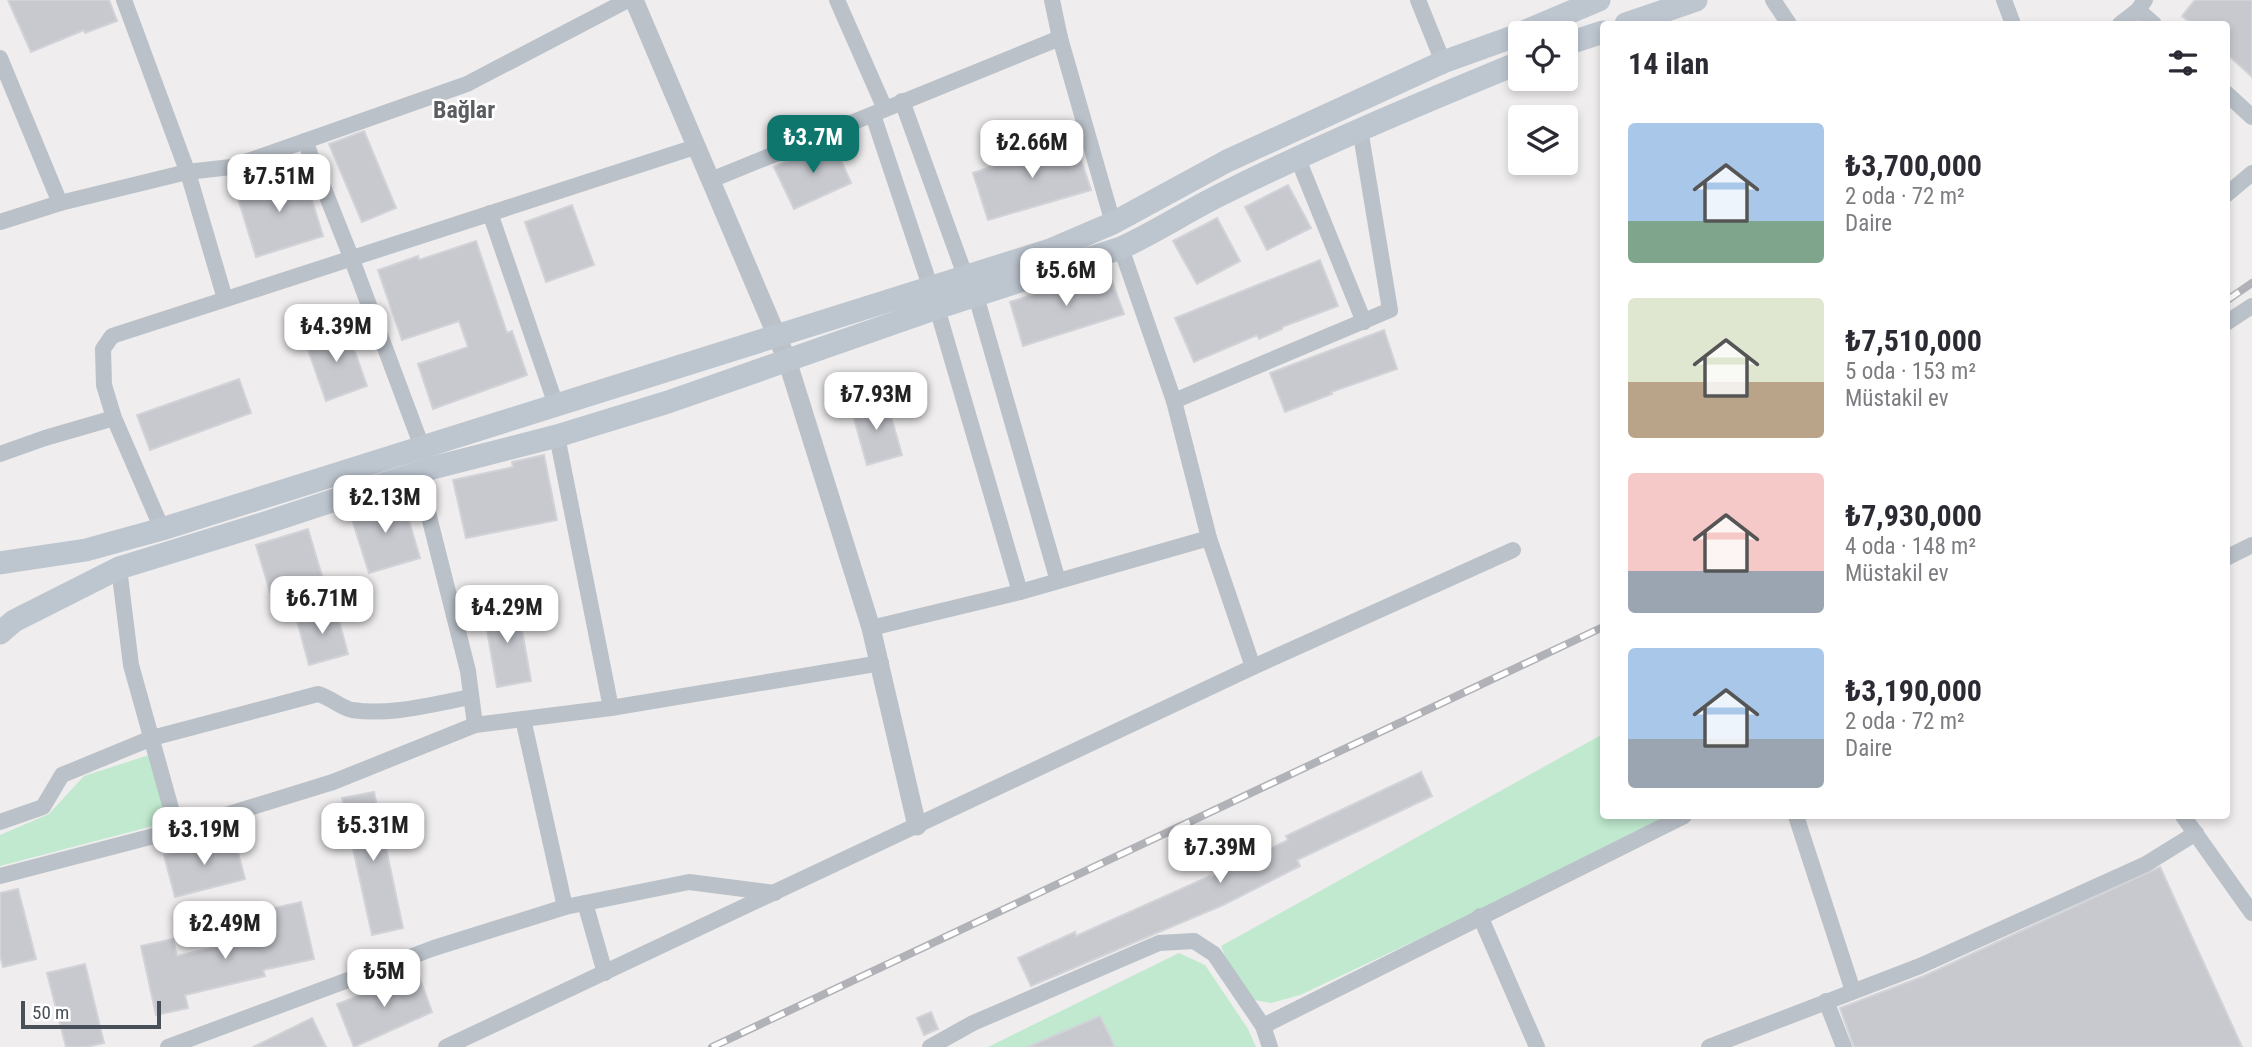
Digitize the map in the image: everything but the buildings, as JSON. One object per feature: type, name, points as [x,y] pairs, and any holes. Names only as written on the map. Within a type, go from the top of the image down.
[{"type":"main road","points":[[1549,21],[1599,0]]},
{"type":"main road","points":[[1635,21],[1696,0]]},
{"type":"main road","points":[[1578,40],[1600,33]]},
{"type":"main road","points":[[971,287],[1113,223],[1227,161],[1443,62],[1508,38]]},
{"type":"main road","points":[[0,563],[86,550],[162,529],[779,337],[1121,248],[1223,193],[1360,129],[1508,67]]},
{"type":"main road","points":[[0,633],[14,621],[119,568],[418,473],[557,436],[668,402],[787,360],[934,298]]},
{"type":"street","points":[[124,0],[187,172],[225,299]]},
{"type":"street","points":[[0,222],[60,203],[187,172],[231,167],[467,84],[628,0]]},
{"type":"street","points":[[634,0],[787,360],[881,663],[917,826]]},
{"type":"street","points":[[837,0],[879,112],[1020,592]]},
{"type":"street","points":[[1052,0],[1060,38],[1113,223]]},
{"type":"street","points":[[1418,0],[1443,62]]},
{"type":"street","points":[[1773,0],[1787,21]]},
{"type":"street","points":[[2004,0],[2012,21]]},
{"type":"street","points":[[2123,21],[2142,5],[2152,21]]},
{"type":"street","points":[[711,180],[1060,38]]},
{"type":"street","points":[[0,58],[60,203]]},
{"type":"street","points":[[2230,97],[2252,117]]},
{"type":"street","points":[[902,101],[971,287],[1058,581]]},
{"type":"street","points":[[1174,401],[1390,310],[1360,129]]},
{"type":"street","points":[[305,141],[422,447]]},
{"type":"street","points":[[162,529],[114,418],[104,385],[103,349],[112,336],[695,147]]},
{"type":"street","points":[[1298,159],[1364,322]]},
{"type":"street","points":[[2230,192],[2252,173]]},
{"type":"street","points":[[490,213],[556,405]]},
{"type":"street","points":[[1121,248],[1174,401],[1209,538],[1253,667]]},
{"type":"street","points":[[2230,320],[2252,306]]},
{"type":"street","points":[[0,454],[114,418]]},
{"type":"street","points":[[557,436],[611,708]]},
{"type":"street","points":[[418,473],[468,671],[475,725]]},
{"type":"street","points":[[871,628],[1020,592],[1209,538]]},
{"type":"street","points":[[2230,556],[2252,545]]},
{"type":"street","points":[[446,1047],[1253,667],[1513,550]]},
{"type":"street","points":[[119,568],[131,665],[177,830]]},
{"type":"street","points":[[0,876],[177,830],[333,782],[475,725],[611,708],[881,663]]},
{"type":"street","points":[[0,822],[43,807],[62,775],[152,738],[318,694],[330,697],[349,709],[384,712],[471,697]]},
{"type":"street","points":[[523,719],[565,907]]},
{"type":"street","points":[[1263,1026],[1678,819]]},
{"type":"street","points":[[1797,819],[1853,991]]},
{"type":"street","points":[[2185,819],[2252,914]]},
{"type":"street","points":[[1709,1047],[1920,966],[2146,864],[2196,833]]},
{"type":"street","points":[[168,1047],[434,948],[565,907],[689,882],[775,893]]},
{"type":"street","points":[[585,903],[605,973]]},
{"type":"street","points":[[1480,916],[1537,1047]]},
{"type":"street","points":[[930,1047],[973,1023],[1159,943],[1195,941],[1213,954],[1263,1026],[1270,1047]]},
{"type":"street","points":[[1825,1001],[1844,1047]]},
{"type":"green space","points":[[1600,736],[1600,819],[1674,819],[1300,995],[1271,1003],[1249,999],[1236,983],[1221,946]]},
{"type":"green space","points":[[149,755],[168,822],[0,866],[0,835],[49,814],[84,776]]},
{"type":"green space","points":[[1179,953],[1205,965],[1248,1029],[1256,1047],[988,1047]]},
{"type":"railway","points":[[2230,298],[2252,283]]},
{"type":"railway","points":[[712,1047],[1600,628]]},
{"type":"district","name":"Bağlar","points":[[464,110]]}]
